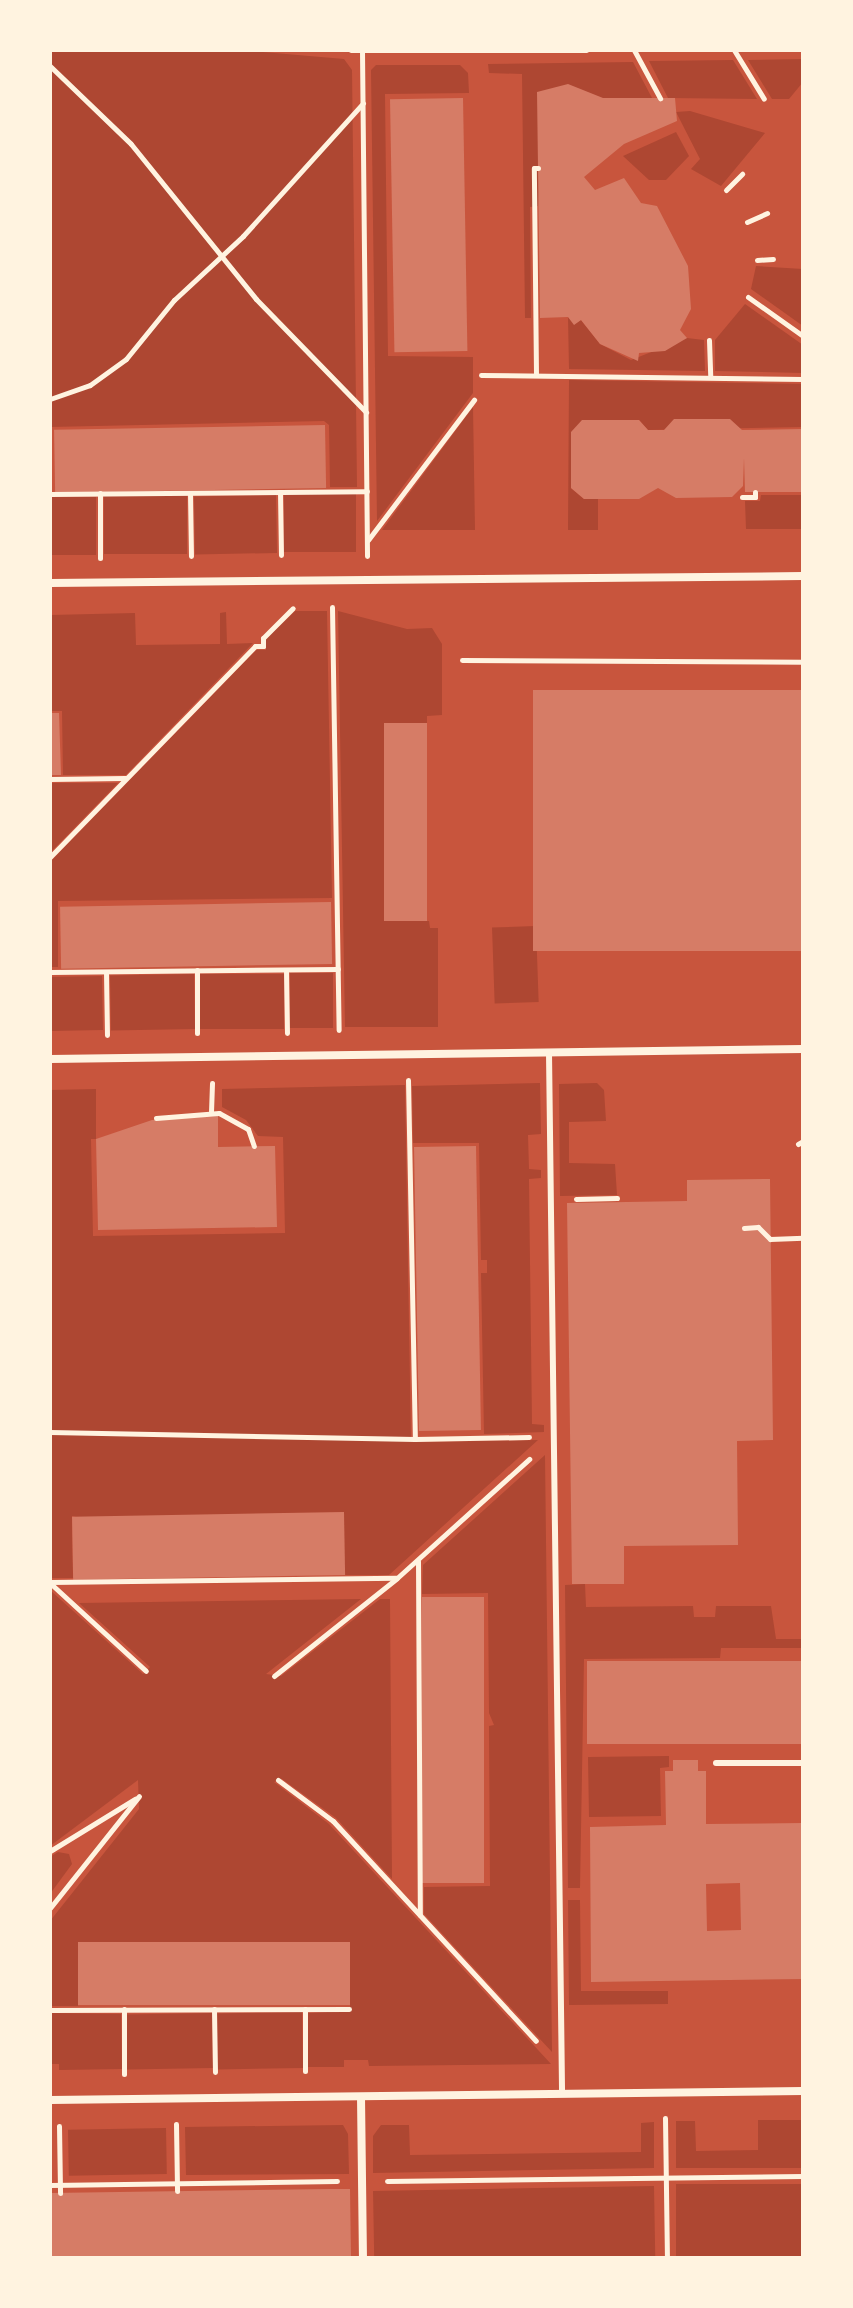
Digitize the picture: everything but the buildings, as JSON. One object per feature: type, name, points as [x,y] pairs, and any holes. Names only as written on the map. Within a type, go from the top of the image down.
[{"type":"street","points":[[50,583],[803,576]]},
{"type":"street","points":[[50,1059],[803,1049]]},
{"type":"street","points":[[50,2100],[803,2091]]},
{"type":"street","points":[[361,2097],[363,2258]]},
{"type":"lane","points":[[549,1053],[562,2094]]},
{"type":"lane","points":[[716,1763],[803,1763]]},
{"type":"path","points":[[351,50],[586,50]]},
{"type":"path","points":[[634,50],[660,98]]},
{"type":"path","points":[[734,50],[764,99]]},
{"type":"path","points":[[362,51],[368,556]]},
{"type":"path","points":[[50,66],[131,144],[221,258],[366,412]]},
{"type":"path","points":[[50,399],[78,391],[119,365],[174,300],[221,258],[363,103]]},
{"type":"path","points":[[536,374],[534,168],[538,168]]},
{"type":"path","points":[[726,190],[742,174]]},
{"type":"path","points":[[747,222],[767,213]]},
{"type":"path","points":[[757,260],[773,259]]},
{"type":"path","points":[[748,297],[803,336]]},
{"type":"path","points":[[709,340],[710,377]]},
{"type":"path","points":[[481,375],[803,379]]},
{"type":"path","points":[[368,541],[474,400]]},
{"type":"path","points":[[50,494],[367,491]]},
{"type":"path","points":[[280,492],[281,557]]},
{"type":"path","points":[[742,497],[755,497],[755,492]]},
{"type":"path","points":[[100,493],[100,559]]},
{"type":"path","points":[[190,493],[191,558]]},
{"type":"path","points":[[50,857],[255,646],[263,646],[263,638],[294,607]]},
{"type":"path","points":[[332,607],[339,1032]]},
{"type":"path","points":[[462,660],[803,662]]},
{"type":"path","points":[[50,779],[126,778]]},
{"type":"path","points":[[50,972],[338,969]]},
{"type":"path","points":[[197,970],[197,1034]]},
{"type":"path","points":[[286,970],[287,1033]]},
{"type":"path","points":[[106,972],[107,1035]]},
{"type":"path","points":[[408,1080],[415,1439]]},
{"type":"path","points":[[211,1112],[212,1082]]},
{"type":"path","points":[[156,1118],[211,1112],[242,1124],[254,1146]]},
{"type":"path","points":[[567,1199],[617,1198]]},
{"type":"path","points":[[744,1228],[758,1227],[770,1239],[803,1238]]},
{"type":"path","points":[[50,1432],[415,1439],[554,1437]]},
{"type":"path","points":[[274,1676],[397,1578],[554,1437]]},
{"type":"path","points":[[418,1560],[420,1916]]},
{"type":"path","points":[[50,1583],[397,1578]]},
{"type":"path","points":[[50,1583],[146,1671]]},
{"type":"path","points":[[278,1780],[333,1821],[561,2068]]},
{"type":"path","points":[[50,1851],[139,1796],[50,1908]]},
{"type":"path","points":[[124,2009],[124,2075]]},
{"type":"path","points":[[214,2009],[215,2073]]},
{"type":"path","points":[[305,2009],[305,2071]]},
{"type":"path","points":[[50,2010],[349,2009]]},
{"type":"path","points":[[665,2117],[667,2258]]},
{"type":"path","points":[[176,2123],[177,2191]]},
{"type":"path","points":[[59,2125],[60,2193]]},
{"type":"path","points":[[50,2185],[803,2176]]},
{"type":"shaded area","points":[[50,50],[239,50],[344,59],[352,70],[357,487],[330,487],[329,425],[324,421],[50,427]]},
{"type":"shaded area","points":[[803,59],[803,82],[789,99],[772,99],[748,60]]},
{"type":"shaded area","points":[[733,60],[757,99],[668,98],[649,61]]},
{"type":"shaded area","points":[[633,62],[652,98],[539,192],[538,206],[530,207],[531,318],[525,318],[522,74],[489,73],[488,64]]},
{"type":"shaded area","points":[[376,65],[460,65],[468,73],[469,93],[385,94],[388,356],[473,357],[473,393],[377,521],[371,70]]},
{"type":"shaded area","points":[[690,111],[765,133],[721,186],[691,169],[700,159],[676,112]]},
{"type":"shaded area","points":[[676,132],[689,156],[666,180],[649,180],[623,156]]},
{"type":"shaded area","points":[[756,266],[803,269],[803,326],[751,289]]},
{"type":"shaded area","points":[[745,304],[803,345],[803,373],[715,371],[715,340]]},
{"type":"shaded area","points":[[568,317],[574,324],[581,320],[600,344],[631,360],[687,338],[704,340],[705,371],[569,369]]},
{"type":"shaded area","points":[[569,380],[803,384],[803,427],[648,430],[639,420],[582,420],[571,488],[584,499],[598,499],[598,530],[568,530]]},
{"type":"shaded area","points":[[473,407],[475,530],[382,530]]},
{"type":"shaded area","points":[[284,494],[356,494],[356,552],[284,552]]},
{"type":"shaded area","points":[[276,495],[277,553],[195,554],[194,496]]},
{"type":"shaded area","points":[[761,495],[803,495],[803,529],[746,529],[745,501],[760,501]]},
{"type":"shaded area","points":[[104,496],[187,496],[187,554],[104,554]]},
{"type":"shaded area","points":[[50,497],[96,497],[96,555],[50,555]]},
{"type":"shaded area","points":[[295,611],[327,611],[332,898],[58,901],[58,967],[50,967],[50,862],[256,650],[266,650],[266,639]]},
{"type":"shaded area","points":[[338,611],[407,629],[432,628],[442,644],[442,715],[427,716],[427,723],[385,723],[386,921],[429,921],[430,928],[438,928],[438,1027],[345,1027]]},
{"type":"shaded area","points":[[226,612],[227,644],[253,643],[126,775],[63,775],[62,711],[50,711],[50,615],[135,613],[136,645],[220,644],[220,613]]},
{"type":"shaded area","points":[[50,783],[118,783],[50,853]]},
{"type":"shaded area","points":[[536,926],[539,1002],[495,1003],[492,928]]},
{"type":"shaded area","points":[[290,973],[333,973],[333,1028],[290,1028]]},
{"type":"shaded area","points":[[194,974],[195,1029],[111,1030],[110,975]]},
{"type":"shaded area","points":[[199,974],[284,974],[284,1029],[199,1029]]},
{"type":"shaded area","points":[[102,976],[103,1030],[51,1031],[50,977]]},
{"type":"shaded area","points":[[540,1083],[541,1134],[528,1135],[529,1169],[541,1170],[541,1178],[529,1179],[532,1424],[544,1425],[544,1432],[484,1434],[481,1273],[487,1273],[487,1260],[481,1260],[479,1143],[413,1143],[412,1086]]},
{"type":"shaded area","points":[[597,1083],[604,1090],[606,1121],[569,1122],[569,1163],[615,1164],[617,1195],[560,1196],[559,1084]]},
{"type":"shaded area","points":[[405,1085],[411,1442],[538,1440],[389,1575],[345,1575],[72,1516],[73,1578],[50,1578],[50,1090],[96,1089],[96,1139],[91,1139],[93,1236],[285,1233],[283,1137],[258,1136],[246,1120],[222,1107],[222,1089]]},
{"type":"shaded area","points":[[545,1455],[552,2052],[424,1914],[424,1887],[490,1886],[489,1726],[494,1725],[489,1713],[488,1593],[422,1594],[423,1565]]},
{"type":"shaded area","points":[[585,1584],[586,1607],[693,1606],[694,1617],[715,1617],[716,1606],[771,1606],[776,1639],[803,1639],[803,1648],[721,1648],[720,1658],[584,1659],[580,1888],[568,1888],[565,1585]]},
{"type":"shaded area","points":[[50,1590],[143,1674],[150,1667],[79,1603],[361,1599],[266,1674],[281,1676],[380,1599],[390,1599],[392,1879],[336,1818],[282,1779],[274,1782],[329,1824],[551,2064],[369,2066],[368,2060],[344,2060],[344,2067],[308,2067],[307,2013],[350,2011],[350,1942],[78,1944],[78,2006],[50,2006],[50,1921],[139,1809],[138,1780],[50,1846]]},
{"type":"shaded area","points":[[669,1756],[669,1767],[660,1768],[661,1816],[589,1817],[588,1757]]},
{"type":"shaded area","points":[[58,1852],[69,1854],[72,1864],[50,1894],[50,1857]]},
{"type":"shaded area","points":[[568,1900],[580,1900],[581,1991],[668,1991],[668,2004],[569,2005]]},
{"type":"shaded area","points":[[302,2012],[303,2068],[217,2069],[216,2014]]},
{"type":"shaded area","points":[[50,2013],[121,2014],[122,2069],[59,2070],[59,2064],[50,2064]]},
{"type":"shaded area","points":[[212,2013],[213,2068],[127,2069],[126,2015]]},
{"type":"shaded area","points":[[758,2120],[803,2120],[803,2168],[676,2168],[676,2121],[695,2121],[696,2151],[758,2150]]},
{"type":"shaded area","points":[[654,2122],[654,2168],[373,2173],[373,2136],[381,2125],[409,2125],[410,2155],[641,2152],[641,2123]]},
{"type":"shaded area","points":[[343,2125],[348,2134],[349,2174],[186,2175],[185,2127]]},
{"type":"shaded area","points":[[166,2128],[167,2174],[69,2176],[68,2130]]},
{"type":"shaded area","points":[[676,2184],[803,2184],[803,2258],[676,2258]]},
{"type":"shaded area","points":[[654,2186],[655,2258],[374,2258],[373,2191]]}]
